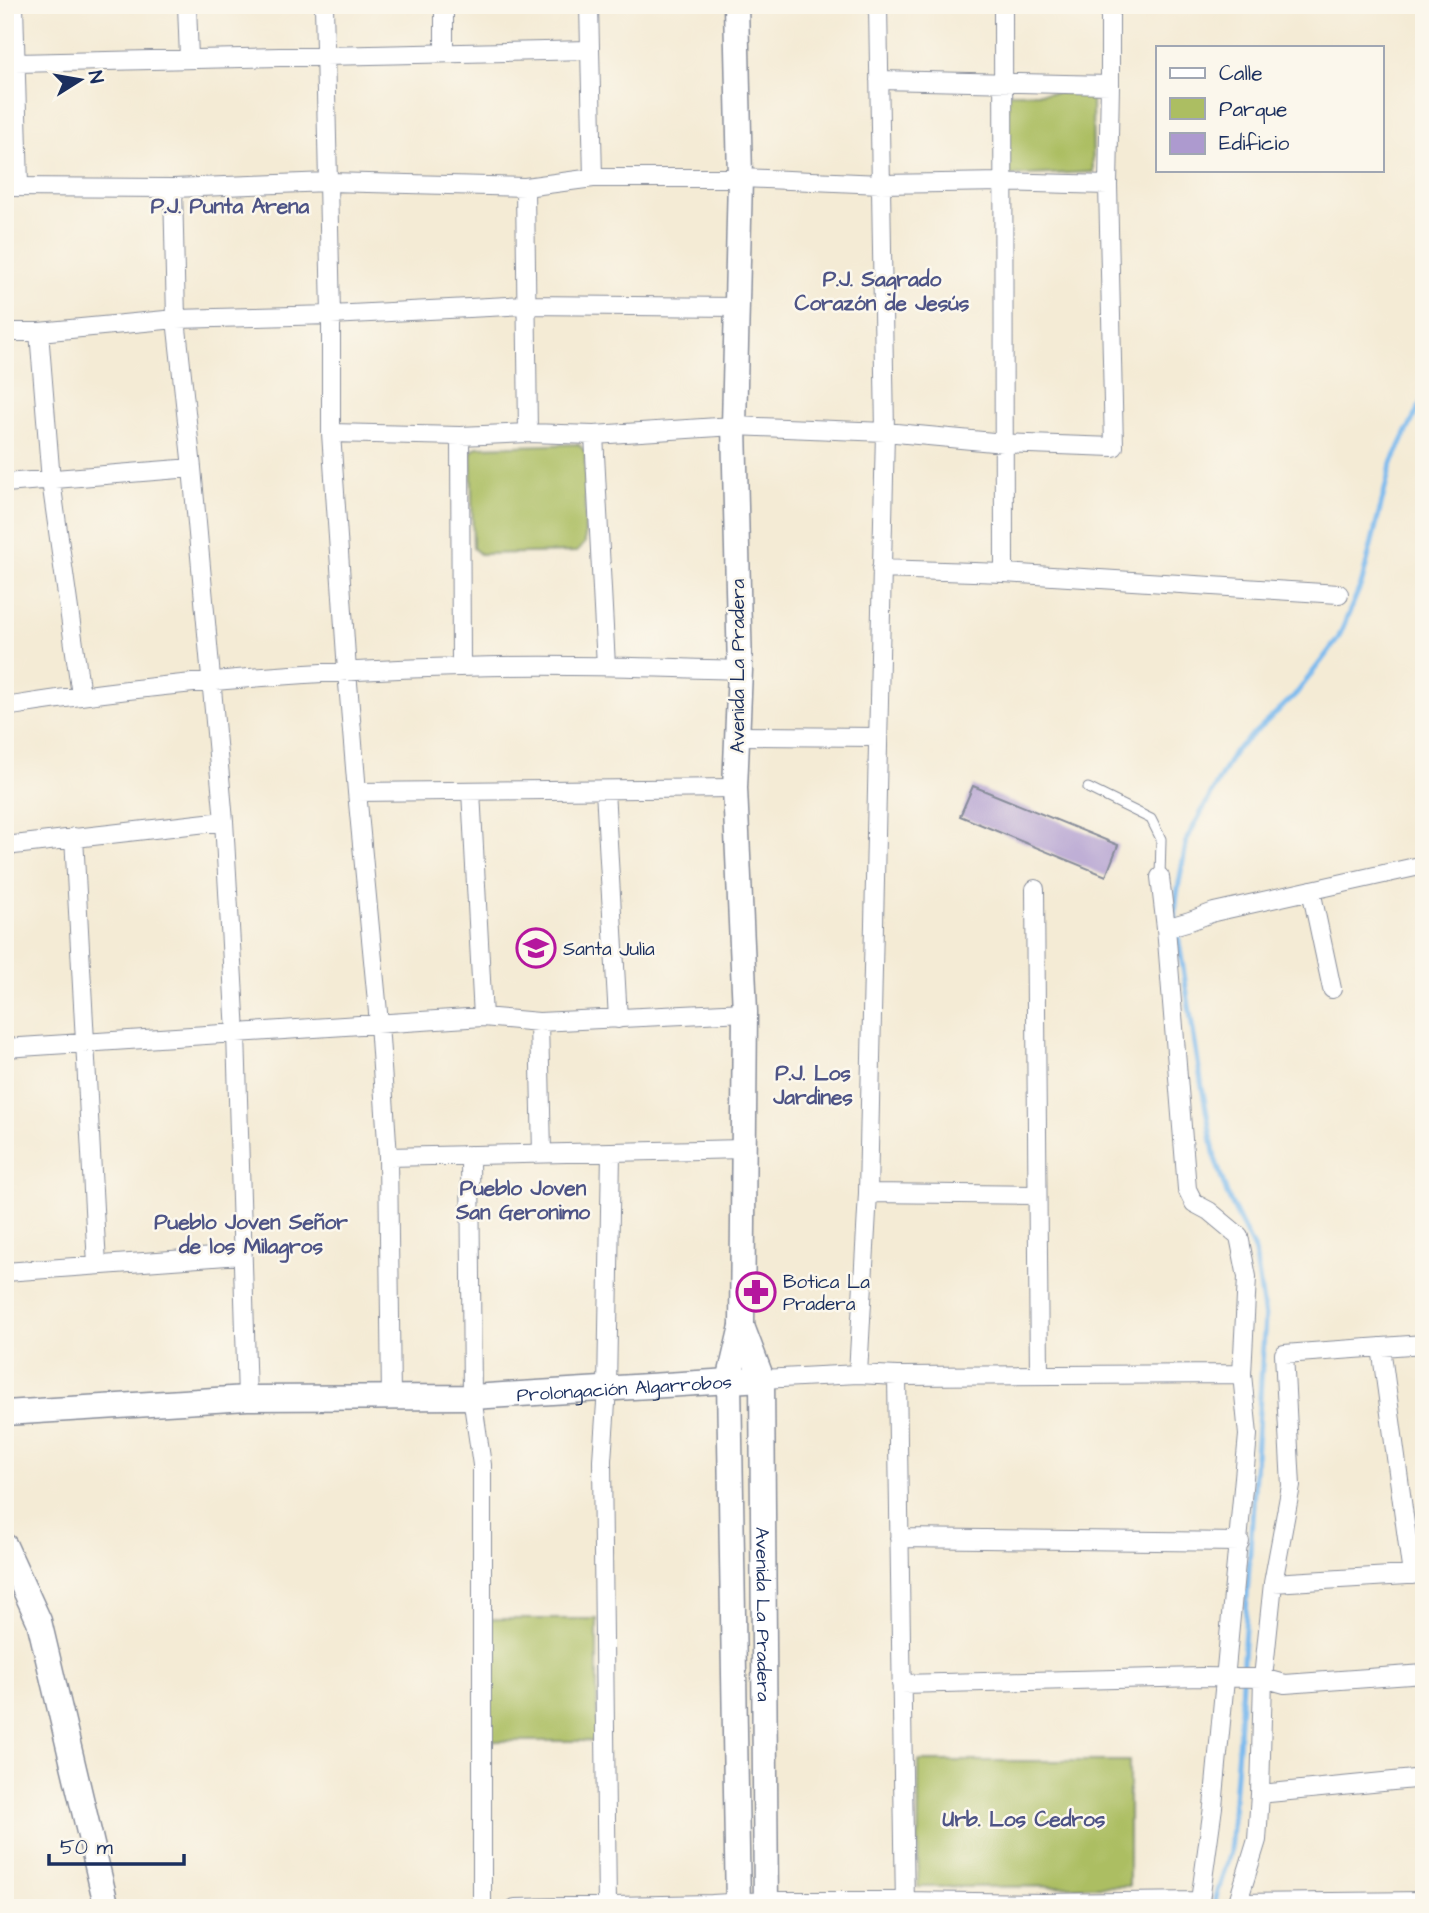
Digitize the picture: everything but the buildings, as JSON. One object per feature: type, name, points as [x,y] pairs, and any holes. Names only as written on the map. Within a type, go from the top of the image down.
[{"type":"street","points":[[14,5],[16,63],[12,186],[173,188],[328,182],[525,187],[593,178],[1108,185]]},
{"type":"street","points":[[187,5],[189,58]]},
{"type":"street","points":[[324,5],[331,433],[356,792],[379,1023],[388,1157],[391,1398]]},
{"type":"street","points":[[444,5],[444,53]]},
{"type":"street","points":[[589,5],[593,178]]},
{"type":"street","name":"Avenida La Pradera","points":[[736,5],[740,178],[734,426],[740,670],[735,788],[745,1012],[742,1326],[729,1381],[738,1905]]},
{"type":"street","points":[[858,1374],[868,1193],[885,432],[878,5]]},
{"type":"street","points":[[1003,5],[1004,573]]},
{"type":"street","points":[[331,433],[594,435],[734,426],[885,432],[1004,443],[1114,447],[1108,185],[1110,5]]},
{"type":"street","points":[[16,63],[590,50]]},
{"type":"street","points":[[879,80],[1110,85]]},
{"type":"street","points":[[525,187],[528,433]]},
{"type":"street","points":[[173,188],[176,319],[224,821],[236,1033],[247,1398]]},
{"type":"street","points":[[5,332],[39,332],[176,319],[331,315],[526,305],[738,307]]},
{"type":"street","points":[[39,332],[51,481],[81,695]]},
{"type":"street","points":[[594,435],[606,666]]},
{"type":"street","points":[[460,436],[461,667]]},
{"type":"street","points":[[5,483],[192,468]]},
{"type":"street","points":[[881,569],[1004,573],[1339,594]]},
{"type":"street","points":[[5,707],[81,695],[347,671],[606,666],[740,670]]},
{"type":"street","points":[[737,736],[877,737]]},
{"type":"street","points":[[356,792],[735,788]]},
{"type":"street","points":[[605,790],[618,1018]]},
{"type":"street","points":[[471,791],[483,1017]]},
{"type":"street","points":[[5,846],[224,821]]},
{"type":"street","points":[[74,837],[97,1265]]},
{"type":"street","points":[[1173,926],[1214,912],[1424,865]]},
{"type":"street","points":[[514,1908],[712,1904],[1200,1904],[1230,1677],[1248,1435],[1242,1374],[1247,1277],[1240,1236],[1209,1211],[1194,1203],[1187,1189],[1173,926],[1160,877]]},
{"type":"street","points":[[1035,889],[1039,1376]]},
{"type":"street","points":[[1311,890],[1332,989]]},
{"type":"street","points":[[5,1048],[483,1017],[539,1023],[745,1012]]},
{"type":"street","points":[[539,1023],[542,1154]]},
{"type":"street","points":[[388,1157],[744,1149]]},
{"type":"street","points":[[607,1907],[602,1460],[607,1389],[611,1152]]},
{"type":"street","points":[[470,1155],[472,1397],[482,1465],[482,1908]]},
{"type":"street","points":[[868,1193],[1037,1195]]},
{"type":"street","points":[[5,1272],[241,1255]]},
{"type":"street","name":"Avenida La Pradera","points":[[742,1326],[762,1379],[766,1904]]},
{"type":"street","points":[[1424,1344],[1284,1354],[1291,1486],[1259,1678],[1261,1794],[1257,1840],[1237,1905],[1363,1905],[1424,1901]]},
{"type":"street","points":[[1273,1583],[1418,1575],[1381,1347]]},
{"type":"street","name":"Prolongación Algarrobos","points":[[5,1413],[247,1398],[472,1397],[858,1374],[1242,1374]]},
{"type":"street","points":[[897,1376],[905,1904]]},
{"type":"street","points":[[899,1538],[1240,1542]]},
{"type":"street","points":[[5,1546],[39,1621],[107,1908]]},
{"type":"street","points":[[901,1684],[1230,1677],[1259,1678],[1284,1684],[1424,1674]]},
{"type":"street","points":[[1261,1794],[1424,1778]]},
{"type":"lane","points":[[1088,788],[1151,819],[1161,839],[1160,877]]},
{"type":"green space","points":[[1007,93],[1092,93],[1093,172],[1008,176]]},
{"type":"green space","points":[[578,444],[585,451],[585,543],[577,552],[480,554],[473,548],[471,452],[477,447]]},
{"type":"green space","points":[[487,1619],[597,1619],[597,1741],[488,1741]]},
{"type":"green space","points":[[919,1761],[1129,1761],[1129,1886],[918,1887]]},
{"type":"waterway","points":[[1213,1908],[1230,1852],[1265,1318],[1255,1252],[1227,1194],[1215,1158],[1180,949],[1175,913],[1177,894],[1187,839],[1234,752],[1296,694],[1338,639],[1362,582],[1391,465],[1424,396]]},
{"type":"place","name":"Santa Julia","points":[[536,948]]},
{"type":"place","name":"Botica La Pradera","points":[[756,1292]]},
{"type":"district","name":"P.J. Punta Arena","points":[[230,206]]},
{"type":"district","name":"P.J. Sagrado Corazón de Jesús","points":[[882,291]]},
{"type":"district","name":"P.J. Los Jardines","points":[[813,1085]]},
{"type":"district","name":"Pueblo Joven San Geronimo","points":[[523,1200]]},
{"type":"district","name":"Pueblo Joven Señor de los Milagros","points":[[251,1234]]},
{"type":"district","name":"Urb. Los Cedros","points":[[1024,1819]]}]
